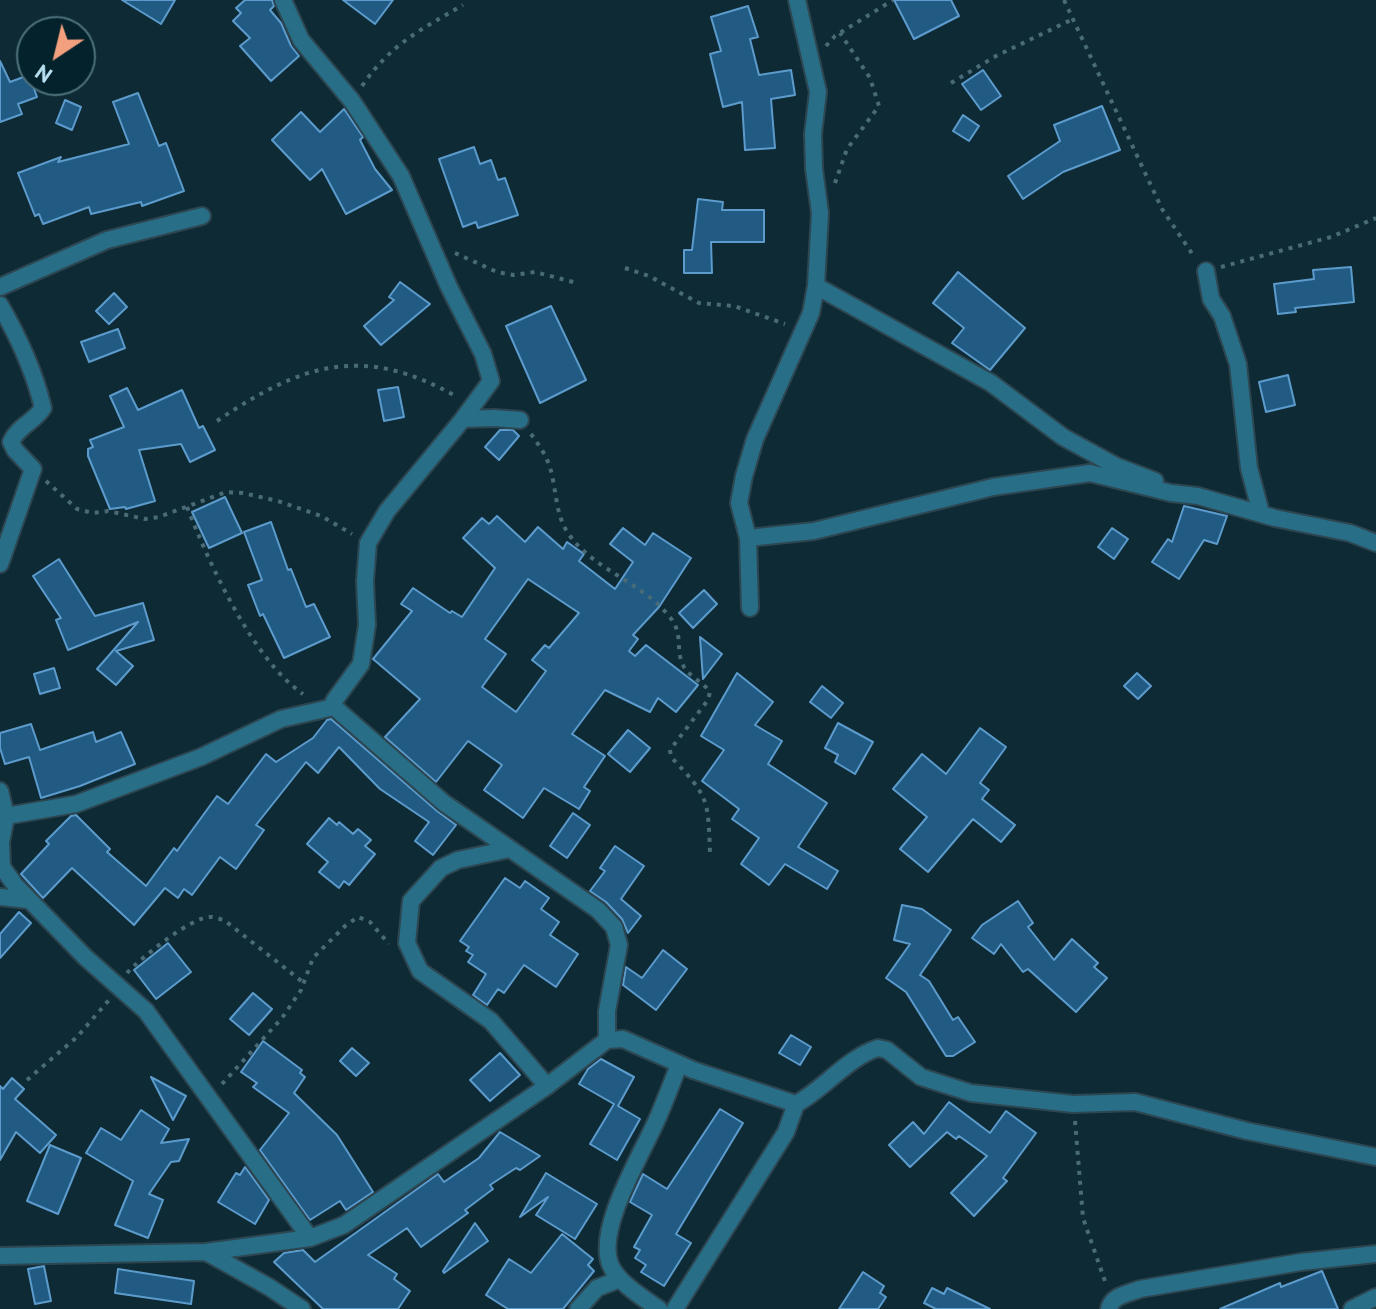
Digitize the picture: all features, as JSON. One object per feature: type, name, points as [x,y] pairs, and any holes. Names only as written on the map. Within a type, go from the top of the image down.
[{"type":"street","points":[[6,816],[76,804],[201,757],[281,719],[330,708],[361,664],[367,625],[365,581],[368,543],[387,511],[491,381],[483,354],[401,176],[352,101],[301,40],[283,0]]},
{"type":"street","points":[[750,608],[748,538],[739,503],[744,476],[755,439],[811,313],[816,286],[820,213],[813,134],[818,92],[797,0]]},
{"type":"street","points":[[0,287],[107,240],[202,216]]},
{"type":"street","points":[[1206,271],[1211,299],[1222,316],[1238,364],[1249,468],[1261,513]]},
{"type":"street","points":[[816,286],[991,383],[1063,437],[1116,466],[1182,494]]},
{"type":"street","points":[[0,305],[25,352],[43,408],[35,419],[15,432],[11,442],[33,469],[0,564]]},
{"type":"street","points":[[468,413],[520,420]]},
{"type":"street","points":[[748,538],[814,531],[993,487],[1090,473],[1350,533],[1376,543]]},
{"type":"street","points":[[330,708],[444,803],[598,910],[614,927],[619,945],[607,1011],[607,1040]]},
{"type":"street","points":[[0,791],[6,816],[1,842],[2,867],[28,900],[85,957],[146,1011],[310,1238]]},
{"type":"street","points":[[510,849],[458,860],[441,868],[411,901],[407,943],[420,971],[491,1021],[547,1086]]},
{"type":"street","points":[[0,897],[28,900]]},
{"type":"street","points":[[0,1256],[206,1252],[310,1238],[344,1225],[547,1086],[607,1040],[623,1039],[679,1064],[796,1104]]},
{"type":"street","points":[[675,1309],[786,1132],[796,1104],[815,1094],[848,1065],[878,1048],[887,1050],[921,1077],[971,1093],[1073,1104],[1135,1102],[1247,1131],[1376,1157]]},
{"type":"street","points":[[659,1309],[620,1279],[611,1268],[606,1243],[627,1180],[679,1064]]},
{"type":"street","points":[[206,1252],[302,1309]]},
{"type":"street","points":[[1110,1305],[1140,1289],[1301,1262],[1376,1254]]},
{"type":"street","points":[[578,1309],[597,1288],[620,1279]]},
{"type":"street","points":[[1352,1309],[1376,1297]]},
{"type":"path","points":[[812,64],[840,33],[893,0]]},
{"type":"path","points":[[1064,0],[1162,209],[1185,247],[1206,271],[1331,237],[1376,218]]},
{"type":"path","points":[[352,101],[383,59],[405,38],[463,5]]},
{"type":"path","points":[[951,83],[996,56],[1073,19]]},
{"type":"path","points":[[835,184],[847,149],[879,106],[879,98],[870,78],[840,33]]},
{"type":"path","points":[[430,242],[497,272],[513,275],[535,272],[577,283]]},
{"type":"path","points":[[625,268],[649,276],[699,303],[734,306],[803,330]]},
{"type":"path","points":[[217,421],[257,394],[328,367],[349,364],[373,366],[444,390],[468,413]]},
{"type":"path","points":[[520,420],[543,450],[565,528],[578,545],[657,603],[669,616],[679,631],[679,654],[685,669],[710,692],[708,700],[670,750],[671,757],[699,787],[706,801],[710,853]]},
{"type":"path","points":[[33,469],[77,509],[93,513],[108,511],[145,519],[226,492],[243,493],[321,516],[368,543]]},
{"type":"path","points":[[186,507],[209,562],[271,665],[296,689],[330,708]]},
{"type":"path","points":[[27,1080],[77,1037],[120,987],[128,971],[148,953],[209,916],[224,920],[304,983]]},
{"type":"path","points":[[209,1099],[282,1018],[304,983],[313,958],[358,917],[370,922],[388,943],[417,963]]},
{"type":"path","points":[[1073,1104],[1083,1218],[1110,1305]]},
{"type":"building","points":[[122,0],[175,0],[161,24]]},
{"type":"building","points":[[245,0],[272,0],[274,6],[270,10],[299,56],[271,81],[240,46],[250,38],[233,21],[241,13],[236,8]]},
{"type":"building","points":[[343,0],[393,0],[375,24]]},
{"type":"building","points":[[894,0],[951,0],[959,16],[914,39]]},
{"type":"building","points":[[748,6],[758,37],[750,39],[759,75],[791,70],[795,95],[771,99],[775,148],[745,150],[742,102],[723,107],[710,54],[721,51],[711,17]]},
{"type":"building","points":[[0,61],[10,82],[16,80],[16,96],[37,97],[18,104],[22,114],[0,122]]},
{"type":"building","points":[[983,70],[1001,96],[981,110],[962,84]]},
{"type":"building","points":[[138,93],[159,146],[166,143],[184,191],[142,206],[141,202],[91,214],[89,207],[43,224],[39,214],[35,216],[18,173],[61,157],[58,162],[129,144],[113,102]]},
{"type":"building","points":[[65,100],[81,107],[72,130],[56,123]]},
{"type":"building","points":[[1102,106],[1120,150],[1063,172],[1023,199],[1008,176],[1060,141],[1054,125]]},
{"type":"building","points":[[344,109],[363,137],[360,140],[375,169],[392,190],[346,214],[322,169],[310,180],[272,140],[301,112],[320,132]]},
{"type":"building","points":[[963,115],[979,126],[969,141],[953,131]]},
{"type":"building","points":[[474,147],[480,164],[491,160],[498,180],[505,178],[518,215],[478,228],[476,222],[463,227],[439,159]]},
{"type":"building","points":[[698,199],[723,202],[722,210],[764,210],[764,242],[711,242],[712,273],[684,273],[684,250],[692,250]]},
{"type":"building","points":[[1351,267],[1354,302],[1295,308],[1296,312],[1278,314],[1274,284],[1314,279],[1313,270]]},
{"type":"building","points":[[958,272],[1025,328],[990,370],[952,343],[964,328],[933,303]]},
{"type":"building","points":[[400,282],[430,304],[381,345],[364,326],[394,300],[389,297]]},
{"type":"building","points":[[114,293],[127,307],[109,324],[96,311]]},
{"type":"building","points":[[551,306],[586,380],[540,403],[506,326]]},
{"type":"building","points":[[118,329],[125,348],[89,362],[81,342]]},
{"type":"building","points":[[1288,375],[1295,405],[1266,412],[1259,382]]},
{"type":"building","points":[[398,387],[404,417],[384,421],[378,390]]},
{"type":"building","points":[[127,388],[138,410],[182,390],[199,428],[203,426],[215,450],[190,462],[181,444],[139,450],[155,501],[126,509],[110,509],[88,456],[88,449],[93,447],[90,440],[124,427],[110,396]]},
{"type":"building","points":[[500,430],[513,430],[519,436],[499,460],[485,447]]},
{"type":"building","points":[[225,497],[242,533],[209,548],[192,512]]},
{"type":"building","points":[[1184,506],[1227,516],[1217,544],[1204,540],[1179,579],[1152,562],[1168,539],[1172,542]]},
{"type":"building","points":[[497,516],[525,542],[538,527],[563,549],[567,542],[584,554],[579,561],[615,589],[633,562],[610,544],[623,528],[645,545],[653,533],[691,558],[659,607],[633,635],[638,639],[629,651],[635,656],[646,645],[698,685],[676,712],[658,698],[650,712],[605,690],[572,734],[605,756],[584,787],[590,791],[579,809],[544,788],[523,818],[484,790],[502,765],[468,741],[436,782],[385,737],[420,699],[373,659],[412,611],[401,604],[413,588],[450,613],[452,611],[462,617],[495,568],[463,538],[482,518],[489,524]],"holes":[[[528,579],[579,613],[549,648],[545,645],[532,660],[546,671],[516,712],[482,687],[506,654],[485,639]]]},
{"type":"building","points":[[271,522],[288,570],[291,569],[306,607],[314,604],[330,637],[284,658],[263,614],[260,616],[248,585],[262,580],[244,532]]},
{"type":"building","points":[[1112,528],[1128,539],[1114,559],[1098,547]]},
{"type":"building","points":[[59,559],[95,616],[143,603],[154,640],[116,651],[133,666],[116,685],[97,669],[138,622],[68,650],[56,620],[61,618],[33,576]]},
{"type":"building","points":[[704,590],[717,604],[693,628],[679,613]]},
{"type":"building","points":[[700,637],[722,654],[703,679]]},
{"type":"building","points":[[54,668],[60,688],[40,694],[34,674]]},
{"type":"building","points":[[737,673],[773,702],[755,725],[782,741],[768,764],[827,803],[798,847],[838,871],[827,889],[785,864],[769,885],[741,864],[759,838],[732,819],[739,809],[702,781],[724,750],[701,736]]},
{"type":"building","points":[[1137,673],[1151,686],[1138,699],[1124,686]]},
{"type":"building","points":[[822,686],[843,703],[831,718],[810,702]]},
{"type":"building","points":[[331,719],[456,825],[433,855],[415,841],[429,822],[380,789],[339,747],[318,773],[306,762],[256,825],[264,830],[236,869],[220,857],[192,895],[184,889],[178,898],[165,888],[134,925],[72,868],[43,898],[21,874],[49,844],[46,841],[71,816],[76,815],[110,849],[107,852],[146,886],[174,848],[177,851],[217,796],[228,804],[266,754],[276,762],[313,738]]},
{"type":"building","points":[[838,723],[873,742],[855,774],[835,762],[838,755],[825,748]]},
{"type":"building","points":[[31,724],[40,750],[93,732],[96,742],[121,732],[135,764],[41,798],[29,757],[5,764],[0,748],[0,733]]},
{"type":"building","points":[[980,728],[1006,747],[980,783],[989,790],[982,799],[1015,825],[1001,842],[973,819],[928,872],[900,849],[927,817],[893,789],[922,754],[946,774]]},
{"type":"building","points":[[628,730],[650,748],[630,772],[608,754]]},
{"type":"building","points":[[573,813],[590,825],[567,858],[550,846]]},
{"type":"building","points":[[329,818],[353,834],[358,829],[371,840],[365,846],[375,854],[349,885],[344,881],[339,888],[319,872],[328,862],[307,844]]},
{"type":"building","points":[[615,846],[644,866],[621,899],[641,916],[628,933],[622,919],[590,891],[605,871],[600,868]]},
{"type":"building","points":[[505,878],[520,888],[525,881],[549,898],[541,909],[559,922],[550,935],[578,954],[556,987],[524,965],[504,993],[498,989],[487,1005],[473,995],[486,974],[468,962],[473,955],[466,951],[469,947],[460,941]]},
{"type":"building","points":[[1018,901],[1033,923],[1028,927],[1054,960],[1072,939],[1098,963],[1094,967],[1107,978],[1076,1012],[1028,969],[1023,972],[1001,944],[994,954],[972,938],[982,925]]},
{"type":"building","points":[[902,905],[922,909],[951,930],[920,975],[929,981],[953,1020],[958,1017],[975,1042],[953,1056],[946,1056],[906,992],[886,978],[910,944],[894,940]]},
{"type":"building","points":[[19,912],[31,923],[0,958],[0,934]]},
{"type":"building","points":[[168,943],[191,972],[156,999],[134,970]]},
{"type":"building","points":[[663,950],[687,969],[656,1010],[623,985],[626,967],[642,978]]},
{"type":"building","points":[[253,993],[272,1009],[249,1035],[230,1019]]},
{"type":"building","points":[[791,1035],[811,1047],[800,1065],[779,1053]]},
{"type":"building","points":[[263,1041],[302,1070],[300,1073],[305,1077],[294,1093],[337,1135],[373,1192],[346,1210],[340,1201],[310,1220],[260,1150],[289,1113],[253,1087],[257,1083],[241,1072]]},
{"type":"building","points":[[352,1048],[369,1063],[356,1076],[340,1061]]},
{"type":"building","points":[[500,1053],[520,1075],[490,1101],[470,1080]]},
{"type":"building","points":[[601,1059],[634,1077],[618,1106],[640,1119],[617,1160],[590,1144],[614,1104],[579,1084],[588,1069]]},
{"type":"building","points":[[151,1077],[186,1096],[173,1120]]},
{"type":"building","points":[[12,1078],[24,1089],[15,1099],[56,1135],[40,1153],[16,1132],[0,1160],[0,1086],[3,1089]]},
{"type":"building","points":[[949,1102],[990,1133],[1006,1111],[1036,1133],[1003,1178],[1007,1181],[974,1216],[951,1193],[987,1156],[959,1136],[956,1139],[947,1132],[910,1167],[889,1145],[913,1122],[924,1134]]},
{"type":"building","points":[[720,1109],[743,1123],[676,1234],[691,1243],[664,1286],[641,1272],[646,1265],[635,1258],[640,1250],[634,1247],[652,1215],[630,1202],[643,1174],[667,1189]]},
{"type":"building","points":[[141,1110],[169,1129],[161,1143],[189,1139],[179,1161],[171,1162],[149,1194],[163,1200],[148,1238],[115,1225],[133,1181],[86,1153],[101,1128],[121,1140]]},
{"type":"building","points":[[500,1132],[540,1156],[490,1185],[493,1189],[465,1210],[468,1213],[421,1247],[407,1228],[368,1255],[397,1274],[394,1279],[410,1291],[398,1309],[323,1309],[274,1262],[284,1253],[303,1250],[315,1262],[438,1174],[444,1182],[479,1158]]},
{"type":"building","points":[[50,1145],[81,1158],[58,1214],[27,1201]]},
{"type":"building","points":[[245,1167],[269,1200],[255,1224],[218,1202],[236,1173],[240,1175]]},
{"type":"building","points":[[546,1173],[597,1204],[575,1239],[536,1215],[548,1197],[520,1217]]},
{"type":"building","points":[[475,1223],[488,1241],[444,1273],[443,1271]]},
{"type":"building","points":[[562,1234],[593,1259],[588,1265],[594,1271],[563,1309],[508,1309],[486,1295],[509,1259],[531,1273]]},
{"type":"building","points":[[44,1266],[51,1301],[35,1304],[28,1269]]},
{"type":"building","points":[[118,1269],[194,1281],[191,1304],[115,1293]]},
{"type":"building","points":[[1322,1271],[1338,1309],[1220,1309],[1280,1283],[1281,1287]]},
{"type":"building","points":[[863,1272],[884,1286],[880,1293],[886,1297],[878,1309],[839,1309]]},
{"type":"building","points":[[932,1288],[944,1294],[947,1288],[990,1309],[936,1309],[924,1303]]}]
